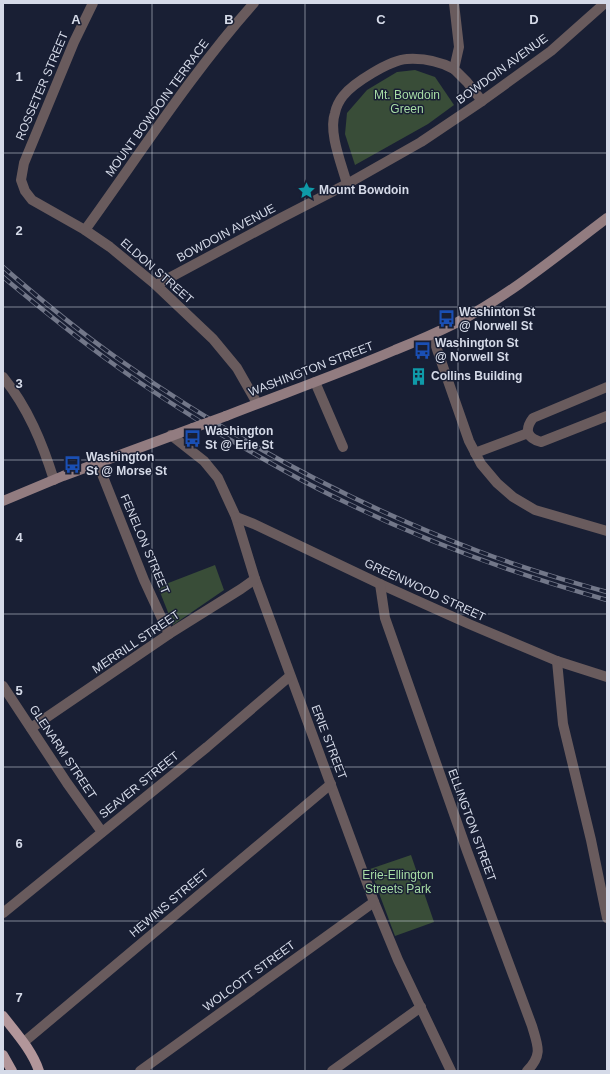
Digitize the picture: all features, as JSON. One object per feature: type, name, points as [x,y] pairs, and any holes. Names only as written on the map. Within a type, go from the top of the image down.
[{"type":"main road","name":"WASHINGTON STREET","points":[[3,501],[171,435],[315,382],[432,335],[481,309],[513,288],[607,218]]},
{"type":"main road","points":[[3,1016],[24,1042],[39,1071]]},
{"type":"main road","points":[[3,1055],[12,1071]]},
{"type":"street","name":"ROSSETER STREET","points":[[21,181],[24,163],[74,42],[93,3]]},
{"type":"street","name":"MOUNT BOWDOIN TERRACE","points":[[85,230],[172,106],[234,25],[254,3]]},
{"type":"street","points":[[454,3],[459,47],[454,69]]},
{"type":"street","name":"BOWDOIN AVENUE","points":[[156,285],[274,221],[347,184],[421,142],[482,101],[551,50],[605,3]]},
{"type":"street","points":[[347,184],[333,127],[334,114],[342,97],[358,81],[384,67],[406,59],[428,59],[445,64],[454,69],[467,82],[482,101]]},
{"type":"street","name":"ELDON STREET","points":[[21,181],[25,191],[32,200],[85,230],[110,247],[156,285],[213,339],[237,368],[257,403]]},
{"type":"street","points":[[432,335],[466,435],[481,464],[497,483],[513,498],[535,510],[607,531]]},
{"type":"street","points":[[3,377],[15,392],[29,415],[54,480]]},
{"type":"street","points":[[315,382],[343,447]]},
{"type":"street","points":[[607,387],[533,418],[528,425],[528,433],[532,440],[541,442],[607,416]]},
{"type":"street","points":[[475,453],[528,433]]},
{"type":"street","name":"ERIE STREET","points":[[171,435],[204,461],[218,478],[236,517],[255,579],[374,902],[398,960],[451,1071]]},
{"type":"street","name":"FENELON STREET","points":[[98,464],[144,580],[170,634]]},
{"type":"street","name":"GREENWOOD STREET","points":[[236,517],[468,624],[557,661],[607,677]]},
{"type":"street","name":"MERRILL STREET","points":[[31,728],[170,634],[255,579]]},
{"type":"street","name":"ELLINGTON STREET","points":[[380,584],[385,618],[467,851],[534,1032],[539,1054],[535,1063],[527,1071]]},
{"type":"street","points":[[557,661],[563,724],[591,840],[607,918]]},
{"type":"street","name":"SEAVER STREET","points":[[3,913],[206,747],[290,676]]},
{"type":"street","name":"GLENARM STREET","points":[[3,686],[67,783],[102,832]]},
{"type":"street","name":"HEWINS STREET","points":[[24,1042],[331,784]]},
{"type":"street","name":"WOLCOTT STREET","points":[[140,1071],[374,902]]},
{"type":"street","points":[[332,1071],[421,1007]]},
{"type":"green space","name":"Mt. Bowdoin Green","points":[[415,70],[435,77],[454,105],[428,124],[355,165],[345,134],[347,113],[367,90],[397,72]]},
{"type":"green space","points":[[215,565],[224,590],[173,625],[158,587]]},
{"type":"green space","name":"Erie-Ellington Streets Park","points":[[411,855],[434,922],[395,936],[370,869]]},
{"type":"railway","points":[[3,267],[59,314],[117,358],[159,387],[203,415],[292,466],[337,490],[430,532],[510,562],[607,592]]},
{"type":"railway","points":[[3,277],[70,332],[139,382],[222,435],[299,479],[379,518],[475,558],[607,600]]},
{"type":"place","name":"Mount Bowdoin","points":[[306,190]]},
{"type":"place","name":"Washinton St @ Norwell St","points":[[446,319]]},
{"type":"place","name":"Washington St @ Norwell St","points":[[422,350]]},
{"type":"place","name":"Collins Building","points":[[418,376]]},
{"type":"place","name":"Washington St @ Erie St","points":[[192,438]]},
{"type":"place","name":"Washington St @ Morse St","points":[[73,464]]}]
